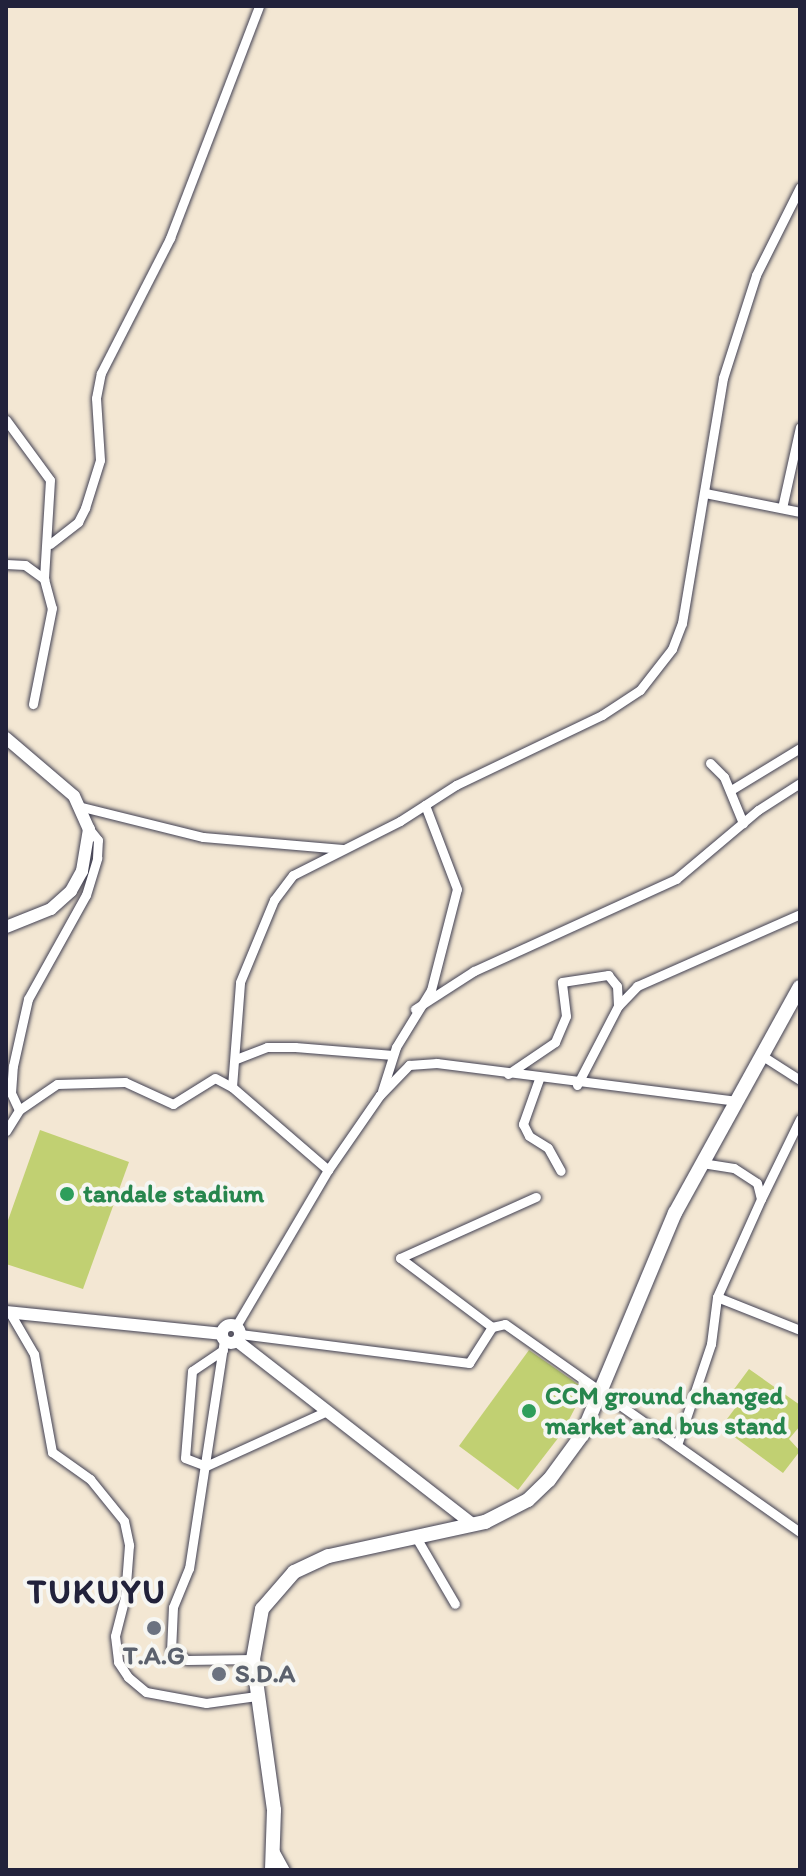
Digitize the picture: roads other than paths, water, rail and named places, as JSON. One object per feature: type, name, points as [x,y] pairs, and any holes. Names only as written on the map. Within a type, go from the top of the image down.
[{"type":"highway","points":[[272,1870],[274,1810],[253,1659],[262,1609],[294,1572],[329,1556],[473,1525],[528,1500],[549,1480],[582,1435],[602,1391],[644,1277],[702,1163],[800,987]]},
{"type":"main road","points":[[6,738],[82,807],[89,829],[82,871],[71,891],[51,909],[6,927]]},
{"type":"main road","points":[[8,1312],[230,1338],[473,1525]]},
{"type":"street","points":[[50,544],[78,522],[85,508],[100,460],[96,398],[101,373],[170,238],[259,6]]},
{"type":"street","points":[[232,1087],[240,982],[274,900],[293,875],[640,690],[672,649],[682,623],[723,378],[756,275],[800,187]]},
{"type":"street","points":[[6,420],[50,480],[50,544],[44,579],[52,608],[33,704]]},
{"type":"street","points":[[782,508],[800,427]]},
{"type":"street","points":[[705,493],[800,512]]},
{"type":"street","points":[[6,564],[25,565],[44,579]]},
{"type":"street","points":[[731,790],[800,748]]},
{"type":"street","points":[[710,763],[731,790],[743,823]]},
{"type":"street","points":[[415,1009],[474,971],[676,879],[743,823],[800,783]]},
{"type":"street","points":[[380,1095],[393,1055],[415,1009],[431,990],[457,889],[425,805]]},
{"type":"street","points":[[82,807],[203,837],[342,849]]},
{"type":"street","points":[[19,1110],[11,1093],[13,1066],[28,999],[86,895],[97,858],[98,840],[89,829]]},
{"type":"street","points":[[577,1085],[618,1006],[637,986],[800,914]]},
{"type":"street","points":[[508,1074],[555,1042],[566,1016],[562,982],[608,975],[617,986],[618,1006]]},
{"type":"street","points":[[236,1059],[267,1047],[393,1055]]},
{"type":"street","points":[[761,1055],[800,1080]]},
{"type":"street","points":[[253,1659],[187,1660],[171,1651],[173,1607],[189,1568],[230,1338],[328,1170],[380,1095],[409,1065],[437,1063],[577,1085],[737,1101]]},
{"type":"street","points":[[6,1131],[19,1110],[57,1084],[90,1080],[125,1082],[173,1104],[215,1078],[232,1087],[328,1170]]},
{"type":"street","points":[[539,1079],[523,1124],[529,1136],[548,1148],[561,1171]]},
{"type":"street","points":[[677,1445],[711,1344],[717,1297],[800,1119]]},
{"type":"street","points":[[702,1163],[734,1168],[757,1183],[761,1199]]},
{"type":"street","points":[[492,1327],[400,1258],[536,1197]]},
{"type":"street","points":[[717,1297],[800,1330]]},
{"type":"street","points":[[8,1312],[34,1354],[52,1452],[90,1479],[124,1521],[129,1545],[125,1597],[115,1636],[123,1670],[146,1692],[206,1703],[257,1696]]},
{"type":"street","points":[[206,1466],[183,1455],[188,1382],[197,1364],[230,1338],[469,1363],[492,1327],[505,1324],[800,1532]]},
{"type":"street","points":[[206,1466],[327,1411]]},
{"type":"street","points":[[417,1539],[455,1604]]},
{"type":"street","points":[[274,1849],[285,1870]]},
{"type":"place","name":"tandale stadium","points":[[67,1194]]},
{"type":"place","name":"CCM ground changed market and bus stand","points":[[529,1411]]},
{"type":"place","name":"T.A.G","points":[[154,1628]]},
{"type":"place","name":"S.D.A","points":[[219,1674]]},
{"type":"district","name":"TUKUYU","points":[[97,1592]]}]
